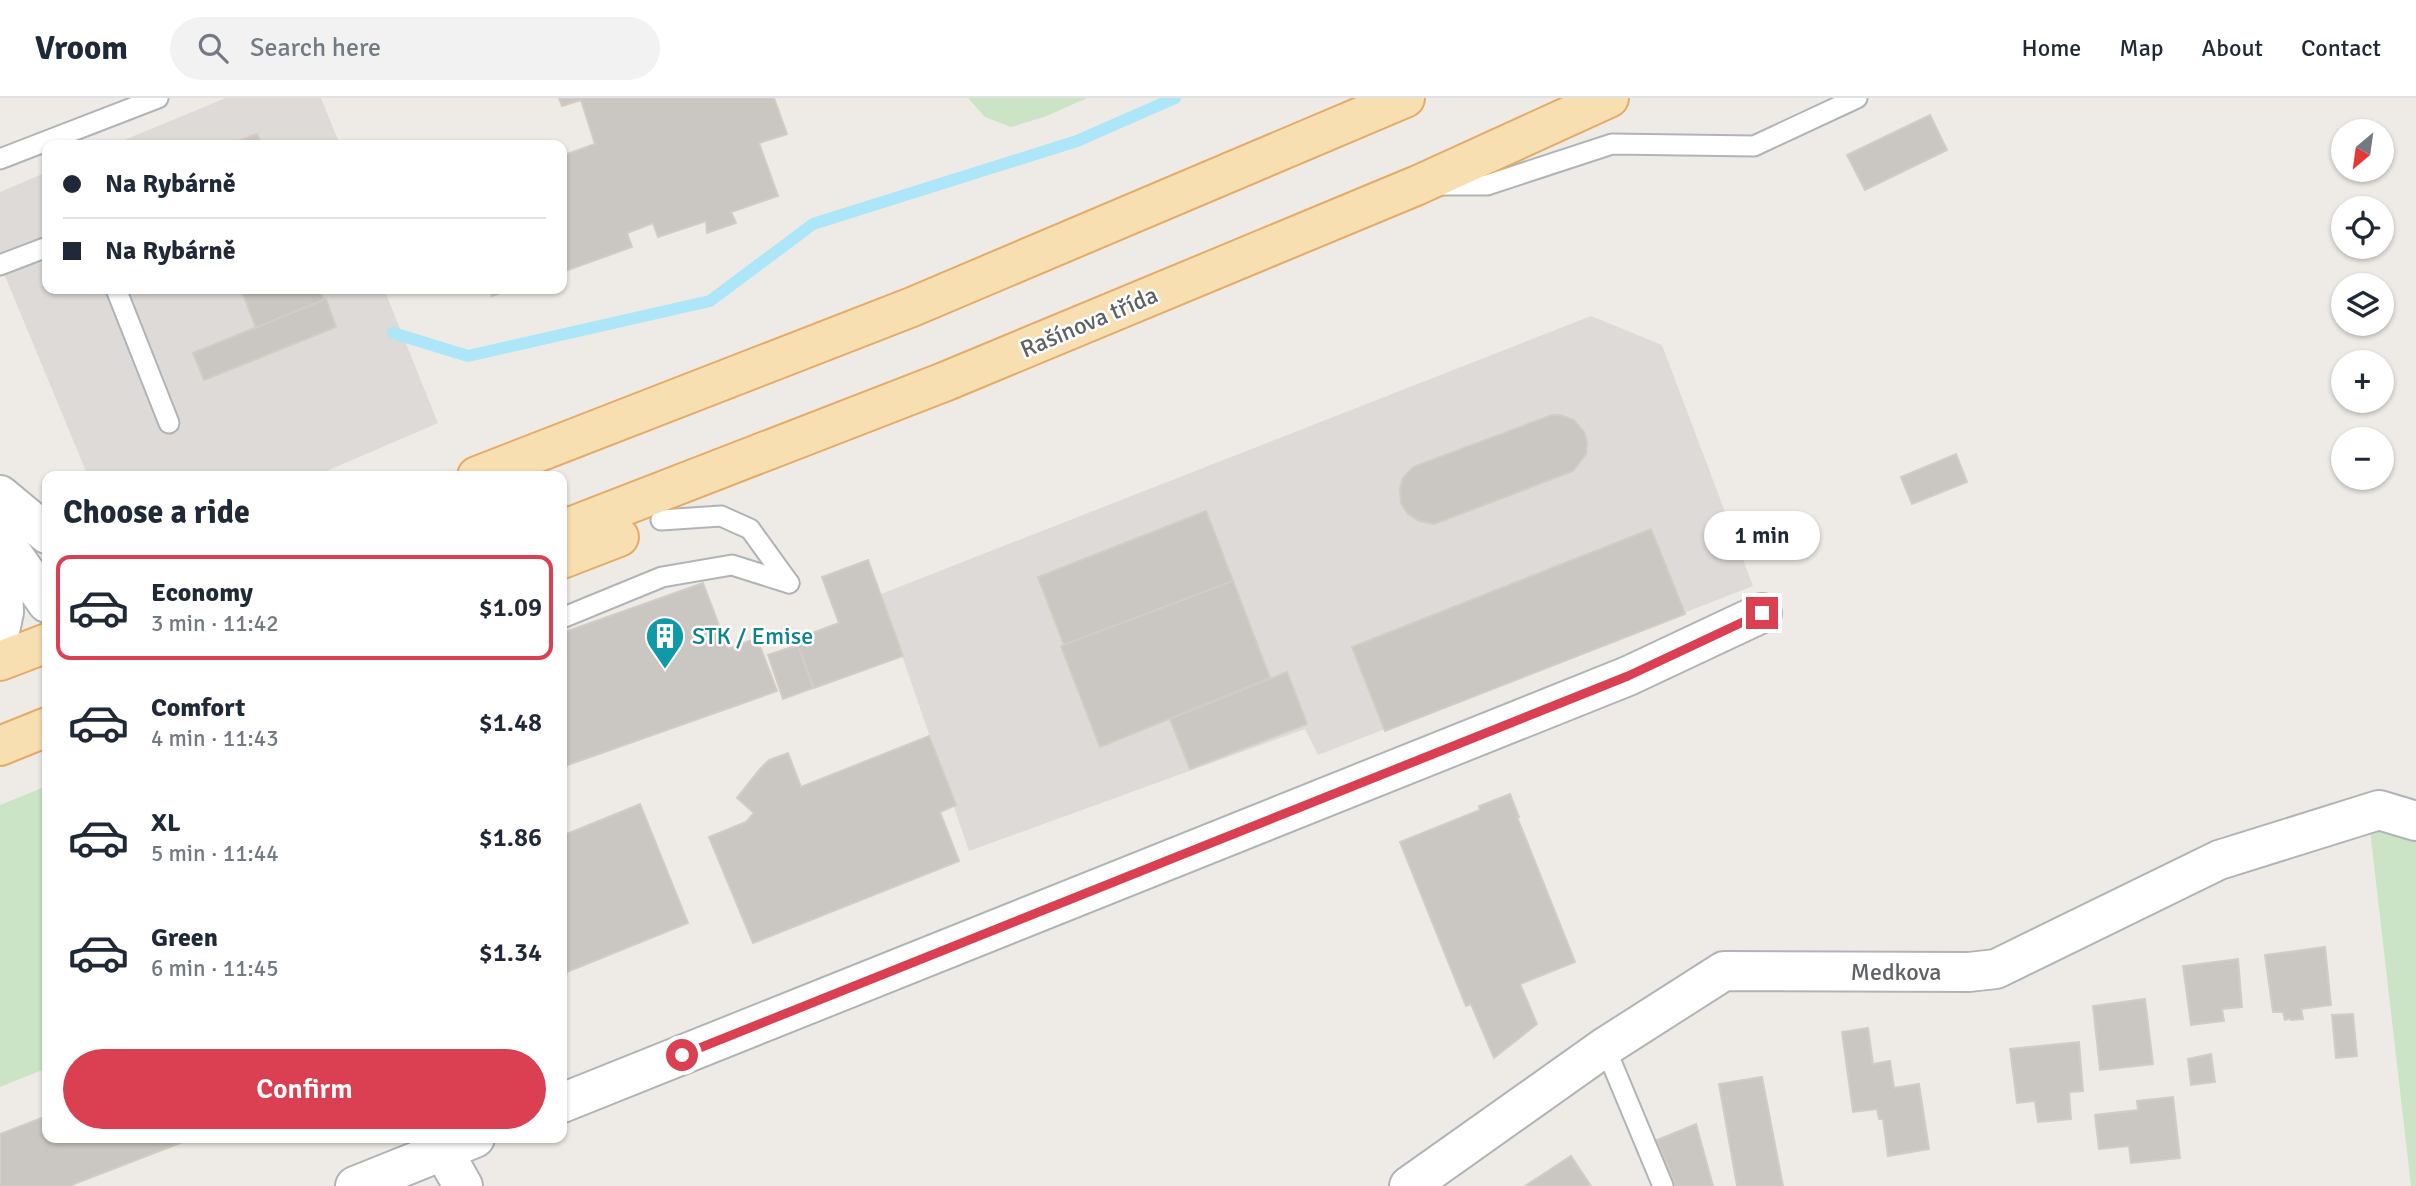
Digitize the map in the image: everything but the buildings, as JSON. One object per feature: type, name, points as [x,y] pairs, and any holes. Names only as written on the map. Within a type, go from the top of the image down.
[{"type":"main road","points":[[490,471],[912,307],[1405,98]]},
{"type":"main road","name":"Rašínova třída","points":[[567,528],[944,382],[1418,185],[1609,98]]},
{"type":"main road","points":[[567,557],[661,520]]},
{"type":"main road","points":[[0,661],[42,645]]},
{"type":"main road","points":[[0,747],[42,729]]},
{"type":"street","points":[[0,495],[42,530]]},
{"type":"street","points":[[1,536],[42,596]]},
{"type":"street","points":[[0,631],[4,612],[1,536]]},
{"type":"street","points":[[567,1101],[1628,676],[1762,613]]},
{"type":"street","name":"Medkova","points":[[1409,1186],[1605,1047],[1724,971],[1969,972],[1996,969],[2219,860],[2379,810],[2416,821]]},
{"type":"street","points":[[355,1186],[449,1143]]},
{"type":"street","points":[[451,1143],[463,1186]]},
{"type":"lane","points":[[49,140],[158,98]]},
{"type":"lane","points":[[1418,185],[1487,186],[1612,144],[1754,146],[1857,98]]},
{"type":"lane","points":[[0,159],[42,143]]},
{"type":"lane","points":[[0,265],[42,249]]},
{"type":"lane","points":[[118,294],[169,423]]},
{"type":"lane","points":[[567,616],[662,577],[732,565],[789,583],[750,529],[721,516],[661,520]]},
{"type":"lane","points":[[1605,1047],[1663,1186]]},
{"type":"shaded area","points":[[226,98],[321,98],[338,140],[124,140]]},
{"type":"shaded area","points":[[42,174],[42,294],[386,294],[438,423],[327,471],[86,471],[0,264],[0,192]]},
{"type":"shaded area","points":[[1591,316],[1662,345],[1753,586],[1318,755],[1305,729],[969,851],[881,594]]},
{"type":"green space","points":[[968,98],[1087,98],[1044,117],[1011,127],[985,117]]},
{"type":"green space","points":[[42,788],[42,1070],[0,1087],[0,805]]},
{"type":"green space","points":[[2377,829],[2416,841],[2416,1186],[2411,1186],[2370,830]]},
{"type":"waterway","points":[[393,333],[468,356],[710,301],[813,224],[1077,141],[1175,98]]},
{"type":"place","name":"STK / Emise","points":[[665,670]]},
{"type":"route","points":[[682,1055],[1628,676],[1762,613]]}]
